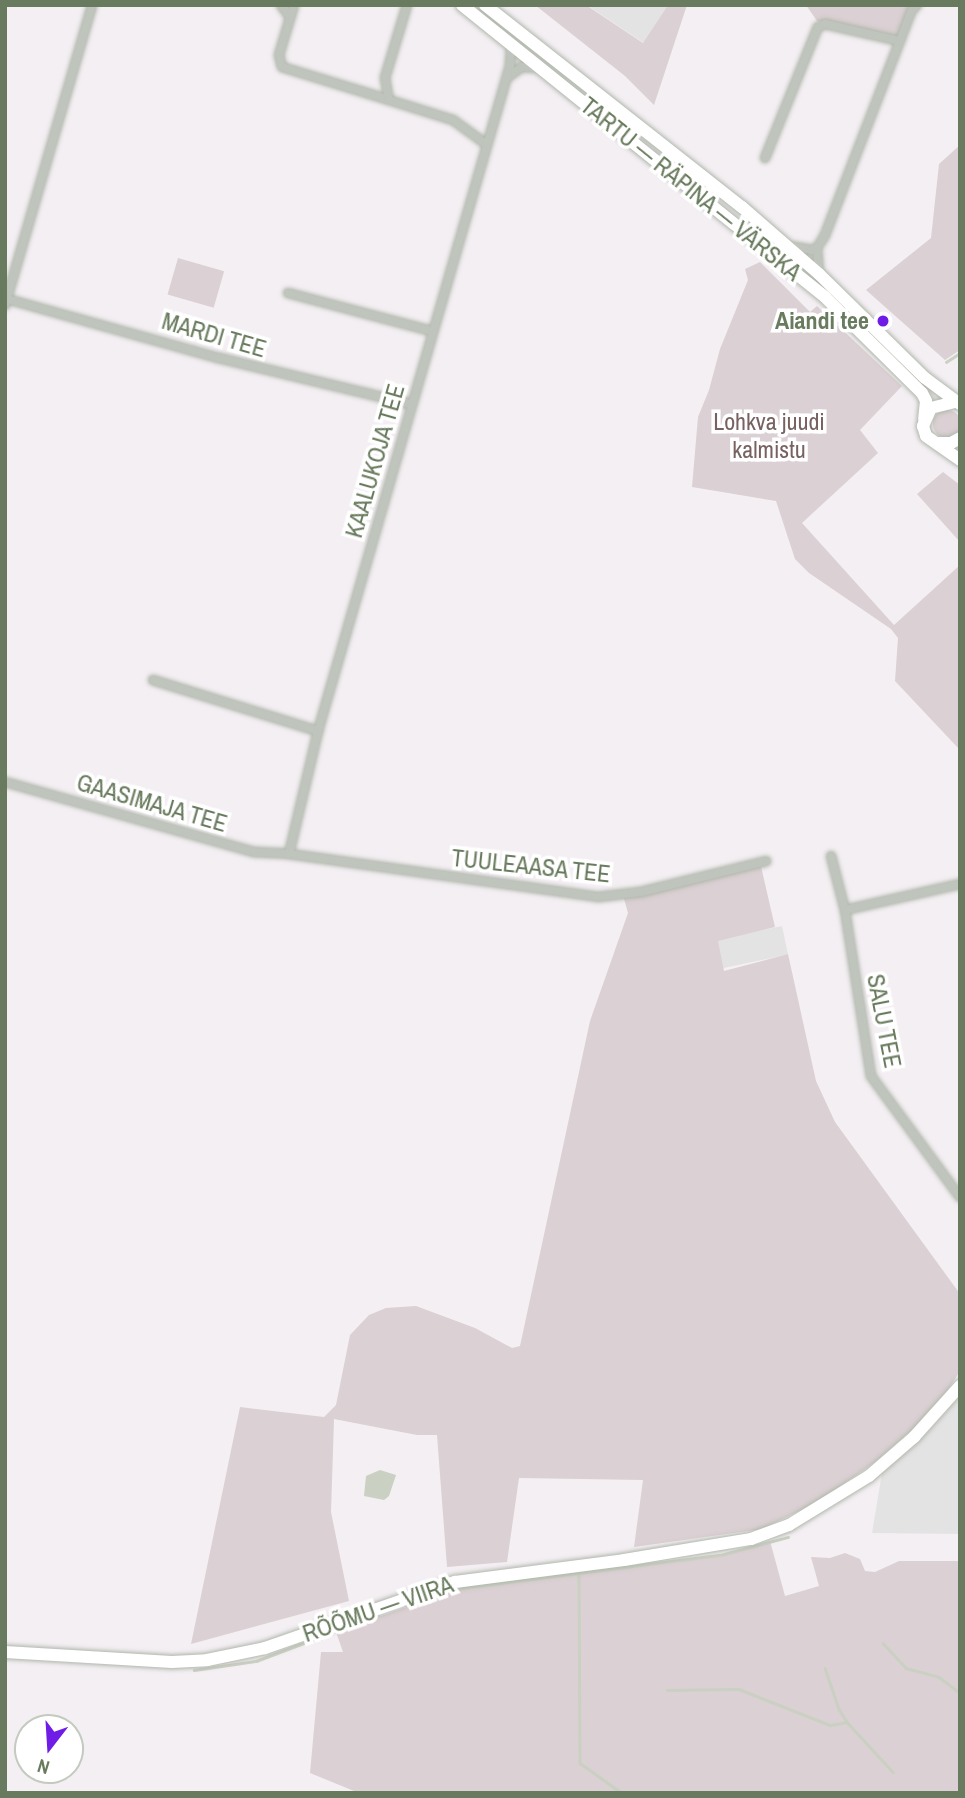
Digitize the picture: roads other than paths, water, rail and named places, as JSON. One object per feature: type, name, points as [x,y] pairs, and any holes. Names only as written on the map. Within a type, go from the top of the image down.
[{"type":"main road","name":"TARTU — RÄPINA — VÄRSKA","points":[[462,5],[825,297],[922,393],[926,401],[924,433],[933,442]]},
{"type":"main road","name":"TARTU — RÄPINA — VÄRSKA","points":[[485,5],[786,245],[925,378],[958,402]]},
{"type":"main road","points":[[924,419],[931,408],[958,402]]},
{"type":"main road","points":[[933,442],[951,443],[960,438]]},
{"type":"main road","points":[[933,442],[960,460]]},
{"type":"main road","name":"RÕÕMU — VIIRA","points":[[5,1652],[172,1662],[206,1660],[264,1648],[455,1582],[637,1558],[751,1539],[789,1525],[869,1476],[914,1437],[960,1386]]},
{"type":"street","points":[[6,302],[92,5]]},
{"type":"street","points":[[281,5],[290,17]]},
{"type":"street","points":[[294,5],[279,55],[282,67],[453,120],[485,143]]},
{"type":"street","points":[[389,100],[385,78],[407,5]]},
{"type":"street","points":[[819,274],[817,247],[825,235],[900,41],[917,5]]},
{"type":"street","points":[[765,158],[818,27],[825,24],[900,41]]},
{"type":"street","name":"KAALUKOJA TEE","points":[[289,854],[318,731],[485,143],[506,80],[512,45]]},
{"type":"street","points":[[506,80],[522,67],[541,68]]},
{"type":"street","points":[[786,245],[801,249],[817,247]]},
{"type":"street","points":[[288,293],[432,331]]},
{"type":"street","name":"MARDI TEE","points":[[6,302],[219,358],[411,404]]},
{"type":"street","points":[[153,680],[318,731]]},
{"type":"street","name":"GAASIMAJA TEE","points":[[5,782],[254,852],[289,854]]},
{"type":"street","name":"TUULEAASA TEE","points":[[289,854],[598,897],[641,892],[766,861]]},
{"type":"street","name":"SALU TEE","points":[[831,856],[845,910],[871,1076],[960,1197]]},
{"type":"street","points":[[845,910],[960,884]]},
{"type":"waterway","points":[[946,362],[960,353]]},
{"type":"waterway","points":[[437,1594],[468,1587],[724,1554],[788,1537]]},
{"type":"waterway","points":[[579,1573],[580,1763],[622,1793]]},
{"type":"waterway","points":[[336,1632],[378,1615]]},
{"type":"waterway","points":[[194,1670],[256,1661],[317,1638],[321,1639]]},
{"type":"waterway","points":[[883,1643],[906,1668],[939,1677],[960,1693]]},
{"type":"waterway","points":[[825,1668],[839,1709],[847,1722]]},
{"type":"waterway","points":[[667,1690],[739,1689],[830,1725],[847,1722],[893,1772]]},
{"type":"place","name":"Aiandi tee","points":[[883,321]]},
{"type":"park label","name":"Lohkva juudi kalmistu","points":[[769,436]]}]
